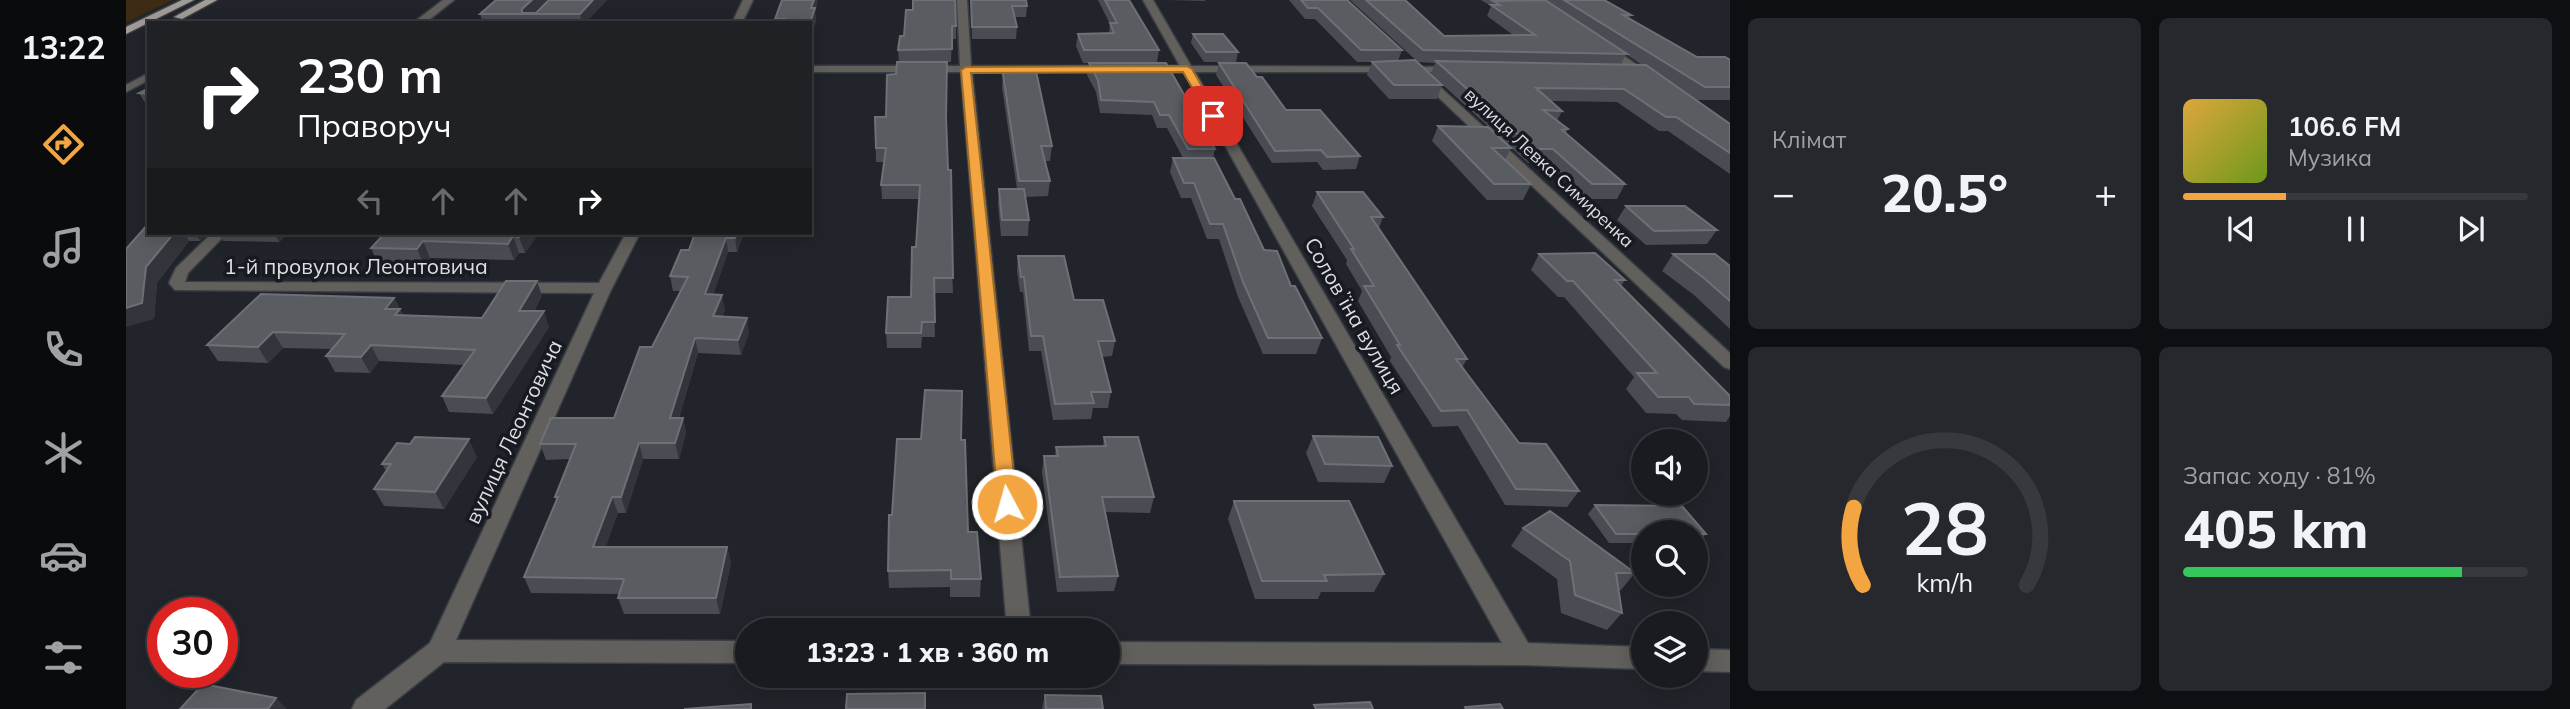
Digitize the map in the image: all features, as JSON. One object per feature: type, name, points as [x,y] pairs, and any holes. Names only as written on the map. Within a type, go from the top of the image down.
[{"type":"main road","points":[[126,31],[189,0]]},
{"type":"main road","points":[[170,21],[212,0]]},
{"type":"main road","points":[[126,43],[147,33]]},
{"type":"street","points":[[421,21],[449,0]]},
{"type":"street","points":[[738,21],[748,0]]},
{"type":"street","points":[[962,0],[966,70],[1018,618]]},
{"type":"street","name":"Соловʼїна вулиця","points":[[1147,0],[1521,654]]},
{"type":"street","points":[[1598,43],[1664,86]]},
{"type":"street","name":"вулиця Левка Симиренка","points":[[1396,51],[1730,363]]},
{"type":"street","points":[[812,69],[1118,69]]},
{"type":"street","points":[[1132,69],[1468,69]]},
{"type":"street","points":[[1615,72],[1642,72]]},
{"type":"street","name":"1-й провулок Леонтовича","points":[[218,235],[181,271],[177,283],[181,287],[605,288]]},
{"type":"street","name":"вулиця Леонтовича","points":[[439,651],[605,288],[632,235]]},
{"type":"street","points":[[365,709],[439,651],[735,652]]},
{"type":"street","points":[[1120,653],[1521,654],[1631,658]]},
{"type":"street","points":[[1708,660],[1730,661]]},
{"type":"lane","points":[[126,89],[147,77]]},
{"type":"shaded area","points":[[126,0],[173,0],[126,23]]},
{"type":"building","points":[[496,0],[532,0],[522,9],[522,13],[536,13],[549,0],[593,0],[580,14],[480,14]]},
{"type":"building","points":[[782,0],[814,0],[811,8],[815,8],[811,21],[775,19]]},
{"type":"building","points":[[913,0],[955,0],[956,26],[952,26],[952,49],[898,50],[900,36],[904,36],[906,10],[913,10]]},
{"type":"building","points":[[971,0],[1026,0],[1027,6],[1012,6],[1017,27],[972,27]]},
{"type":"building","points":[[1105,0],[1129,0],[1159,50],[1084,50],[1078,34],[1114,33],[1110,23],[1117,23]]},
{"type":"building","points":[[1301,0],[1347,0],[1402,50],[1361,50],[1318,8],[1308,8]]},
{"type":"building","points":[[1366,0],[1405,0],[1444,36],[1535,35],[1491,5],[1500,5],[1493,1],[1545,0],[1627,54],[1423,50]]},
{"type":"building","points":[[1564,0],[1604,0],[1631,15],[1623,15],[1697,57],[1725,57],[1730,60],[1730,87],[1705,87]]},
{"type":"building","points":[[1193,34],[1223,34],[1238,52],[1206,52]]},
{"type":"building","points":[[1415,60],[1442,85],[1394,85],[1372,62]]},
{"type":"building","points":[[1436,61],[1646,65],[1730,124],[1730,153],[1676,117],[1666,117],[1624,89],[1536,88],[1562,111],[1543,110],[1568,129],[1562,130],[1625,184],[1592,184],[1553,149],[1534,149]]},
{"type":"building","points":[[897,62],[947,62],[946,117],[948,170],[951,170],[953,278],[934,278],[935,322],[922,322],[921,333],[886,333],[888,297],[911,297],[912,247],[916,247],[920,185],[881,185],[886,148],[876,148],[875,117],[886,117],[887,75],[896,74]]},
{"type":"building","points":[[1089,63],[1166,63],[1215,149],[1188,149],[1169,115],[1160,115],[1154,102],[1101,100],[1098,80]]},
{"type":"building","points":[[1219,63],[1246,63],[1257,77],[1262,77],[1286,110],[1320,110],[1360,156],[1327,157],[1321,150],[1275,151]]},
{"type":"building","points":[[1004,70],[1036,71],[1052,146],[1041,146],[1050,181],[1019,181]]},
{"type":"building","points":[[1438,126],[1488,127],[1511,148],[1492,148],[1531,184],[1494,184]]},
{"type":"building","points":[[1173,158],[1214,158],[1235,199],[1240,199],[1264,250],[1277,251],[1291,286],[1295,286],[1322,338],[1268,338],[1243,282],[1223,224],[1210,224],[1194,183],[1184,183]]},
{"type":"building","points":[[999,189],[1024,189],[1029,220],[1002,220]]},
{"type":"building","points":[[1317,192],[1363,192],[1383,217],[1371,217],[1467,359],[1456,359],[1519,443],[1546,444],[1579,491],[1516,489],[1467,410],[1441,411],[1397,345],[1400,345],[1364,286],[1374,286]]},
{"type":"building","points":[[1626,206],[1685,206],[1717,230],[1654,231]]},
{"type":"building","points":[[147,225],[147,235],[172,235],[146,267],[142,303],[126,308],[126,249]]},
{"type":"building","points":[[383,235],[520,235],[513,236],[508,244],[423,241],[417,249],[371,248]]},
{"type":"building","points":[[694,235],[736,235],[735,238],[726,238],[705,294],[722,295],[713,316],[747,318],[738,340],[695,338],[670,418],[683,418],[675,443],[639,443],[621,497],[612,497],[593,547],[727,547],[716,598],[618,598],[624,579],[524,577],[558,497],[555,497],[576,444],[540,444],[551,418],[614,418],[640,347],[652,347],[688,277],[670,276],[681,250],[689,250]]},
{"type":"building","points":[[1595,253],[1625,280],[1615,280],[1730,396],[1730,405],[1694,404],[1689,397],[1658,397],[1637,373],[1657,373],[1573,281],[1567,281],[1539,254]]},
{"type":"building","points":[[1673,254],[1715,254],[1730,266],[1730,301],[1705,279]]},
{"type":"building","points":[[1018,256],[1064,256],[1074,300],[1103,300],[1115,341],[1098,341],[1111,392],[1091,392],[1094,403],[1055,404],[1043,336],[1031,336],[1024,277],[1021,277]]},
{"type":"building","points":[[506,281],[537,281],[519,311],[544,311],[486,398],[442,396],[475,350],[371,345],[361,357],[326,356],[345,334],[273,332],[258,347],[207,345],[261,294],[394,298],[385,309],[400,309],[395,315],[482,318]]},
{"type":"building","points":[[925,390],[962,391],[961,440],[965,440],[968,532],[977,532],[981,579],[951,579],[951,570],[888,571],[889,515],[892,515],[897,439],[921,439]]},
{"type":"building","points":[[1313,436],[1378,437],[1392,466],[1325,464]]},
{"type":"building","points":[[415,437],[469,439],[435,492],[374,489],[391,464],[382,464],[397,443],[410,444]]},
{"type":"building","points":[[1104,437],[1138,437],[1154,497],[1102,497],[1118,576],[1060,577],[1044,456],[1058,456],[1056,447],[1106,446]]},
{"type":"building","points":[[1234,501],[1349,501],[1384,574],[1324,575],[1327,581],[1262,581]]},
{"type":"building","points":[[1595,505],[1682,506],[1694,520],[1631,520],[1631,534],[1616,534]]},
{"type":"building","points":[[1550,511],[1631,570],[1631,573],[1616,573],[1622,613],[1575,595],[1570,561],[1523,528]]},
{"type":"building","points":[[199,688],[224,688],[276,698],[268,709],[180,709]]},
{"type":"building","points":[[925,693],[925,709],[846,709],[847,694]]},
{"type":"building","points":[[1045,695],[1101,696],[1103,709],[1046,709]]},
{"type":"building","points":[[1370,702],[1373,709],[1316,709],[1314,705]]},
{"type":"building","points":[[751,704],[751,709],[684,709]]},
{"type":"building","points":[[1500,704],[1503,709],[1465,707]]},
{"type":"route","points":[[1007,504],[966,70],[1187,69],[1213,116]]}]
